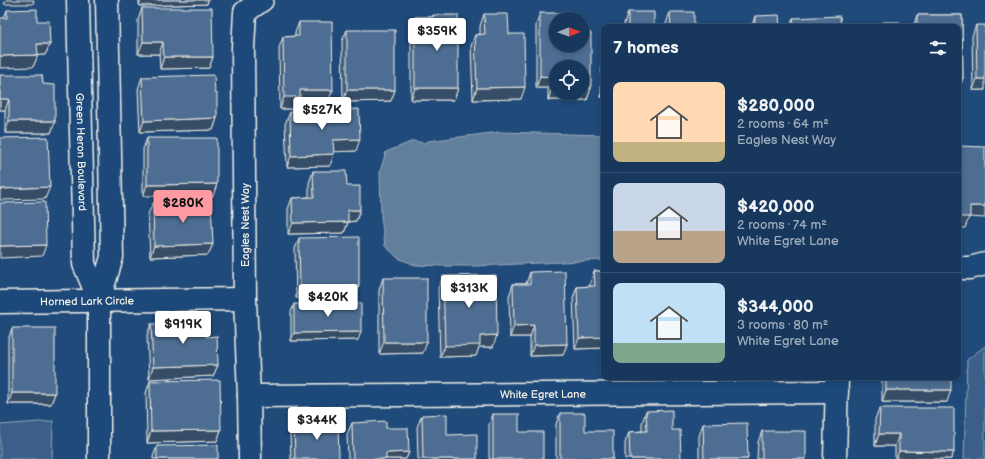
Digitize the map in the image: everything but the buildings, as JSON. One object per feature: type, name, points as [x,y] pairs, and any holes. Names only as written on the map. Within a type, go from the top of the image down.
[{"type":"street","name":"Green Heron Boulevard","points":[[78,0],[84,264],[99,300]]},
{"type":"street","name":"Green Heron Boulevard","points":[[99,459],[99,300],[112,257],[107,0]]},
{"type":"street","name":"Eagles Nest Way","points":[[250,459],[245,299],[243,48],[245,12],[262,0]]},
{"type":"street","points":[[961,268],[970,268],[985,264]]},
{"type":"street","name":"Horned Lark Circle","points":[[0,302],[245,299]]},
{"type":"street","points":[[836,459],[837,385]]},
{"type":"street","name":"White Egret Lane","points":[[249,396],[837,385]]},
{"type":"shaded area","points":[[499,132],[601,135],[601,260],[446,266],[415,265],[398,258],[385,246],[381,217],[380,171],[386,152],[413,141],[425,143],[428,141]]},
{"type":"shaded area","points":[[985,346],[985,459],[964,459],[967,360]]},
{"type":"shaded area","points":[[53,421],[52,459],[0,459],[0,425]]}]
